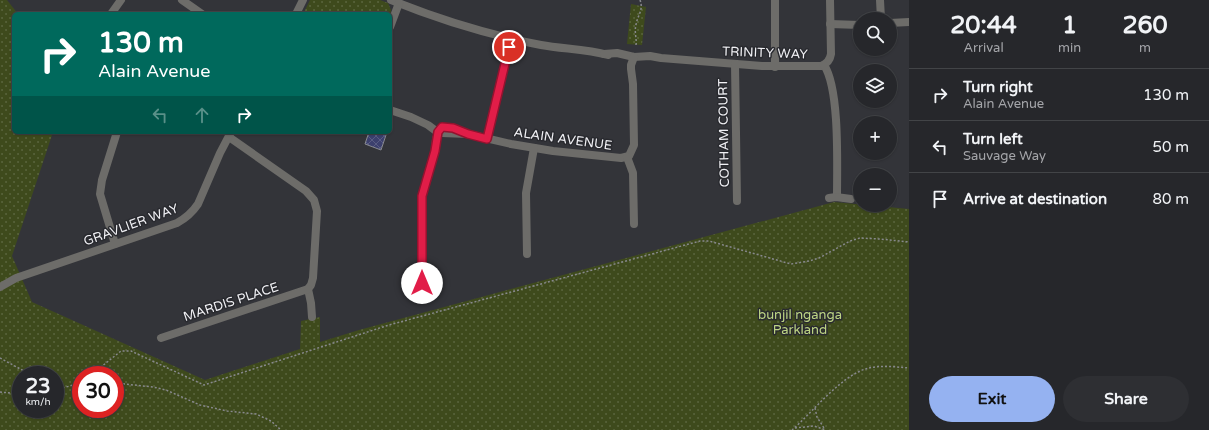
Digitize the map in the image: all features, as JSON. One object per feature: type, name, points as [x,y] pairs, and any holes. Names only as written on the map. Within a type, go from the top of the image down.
[{"type":"street","points":[[112,11],[121,0]]},
{"type":"street","points":[[182,0],[199,12]]},
{"type":"street","points":[[297,12],[303,0]]},
{"type":"street","points":[[775,0],[775,67]]},
{"type":"street","name":"TRINITY WAY","points":[[395,2],[461,25],[511,38],[570,50],[604,54],[618,53],[634,61],[650,56],[775,67],[824,65],[831,54],[830,0]]},
{"type":"street","points":[[880,0],[881,12]]},
{"type":"street","points":[[392,17],[395,2]]},
{"type":"street","points":[[897,23],[909,22]]},
{"type":"street","points":[[830,26],[853,25]]},
{"type":"street","points":[[487,139],[511,38]]},
{"type":"street","name":"ALAIN AVENUE","points":[[392,111],[411,117],[441,131],[468,134],[534,148],[594,156],[616,158],[627,157],[631,154],[634,146],[634,61]]},
{"type":"street","name":"COTHAM COURT","points":[[735,64],[737,201]]},
{"type":"street","points":[[824,65],[830,77],[834,106],[837,197]]},
{"type":"street","points":[[422,283],[422,202],[435,151],[440,141],[441,131]]},
{"type":"street","points":[[115,244],[100,194],[102,180],[116,134]]},
{"type":"street","points":[[230,135],[306,191],[314,200],[317,211],[313,278],[312,285],[308,289],[312,317]]},
{"type":"street","name":"GRAVLIER WAY","points":[[0,287],[16,278],[177,223],[189,216],[198,204],[220,153],[230,135]]},
{"type":"street","points":[[527,254],[526,193],[534,148]]},
{"type":"street","points":[[627,157],[633,173],[634,224]]},
{"type":"street","points":[[828,198],[837,197],[851,199]]},
{"type":"street","name":"MARDIS PLACE","points":[[161,338],[308,289]]},
{"type":"path","points":[[636,45],[637,38],[635,28],[641,11],[640,0]]},
{"type":"path","points":[[102,366],[121,351],[131,351],[204,385],[389,325],[700,241],[709,241],[792,264],[814,260],[860,238],[909,242]]},
{"type":"path","points":[[0,358],[15,366]]},
{"type":"path","points":[[793,429],[849,376],[868,368],[879,366],[909,368]]},
{"type":"path","points":[[124,384],[166,390],[200,405],[227,411],[256,414],[271,421],[281,430]]},
{"type":"path","points":[[0,392],[12,393]]},
{"type":"path","points":[[815,408],[817,417],[826,430]]},
{"type":"path","points":[[793,429],[814,426],[826,430]]},
{"type":"green space","name":"bunjil nganga Parkland","points":[[0,0],[7,0],[16,12],[12,12],[12,134],[52,134],[12,256],[32,302],[205,380],[300,349],[301,321],[320,317],[320,342],[359,330],[834,202],[853,204],[853,212],[897,212],[897,208],[909,209],[909,430],[0,430]]},
{"type":"green space","points":[[310,0],[380,0],[388,3],[391,10],[391,12],[304,12]]},
{"type":"green space","points":[[631,4],[646,7],[642,45],[627,44]]},
{"type":"building","points":[[368,134],[386,134],[381,150],[365,144]]},
{"type":"route","points":[[422,283],[422,196],[435,151],[438,132],[442,127],[453,128],[487,139],[509,47]]}]
